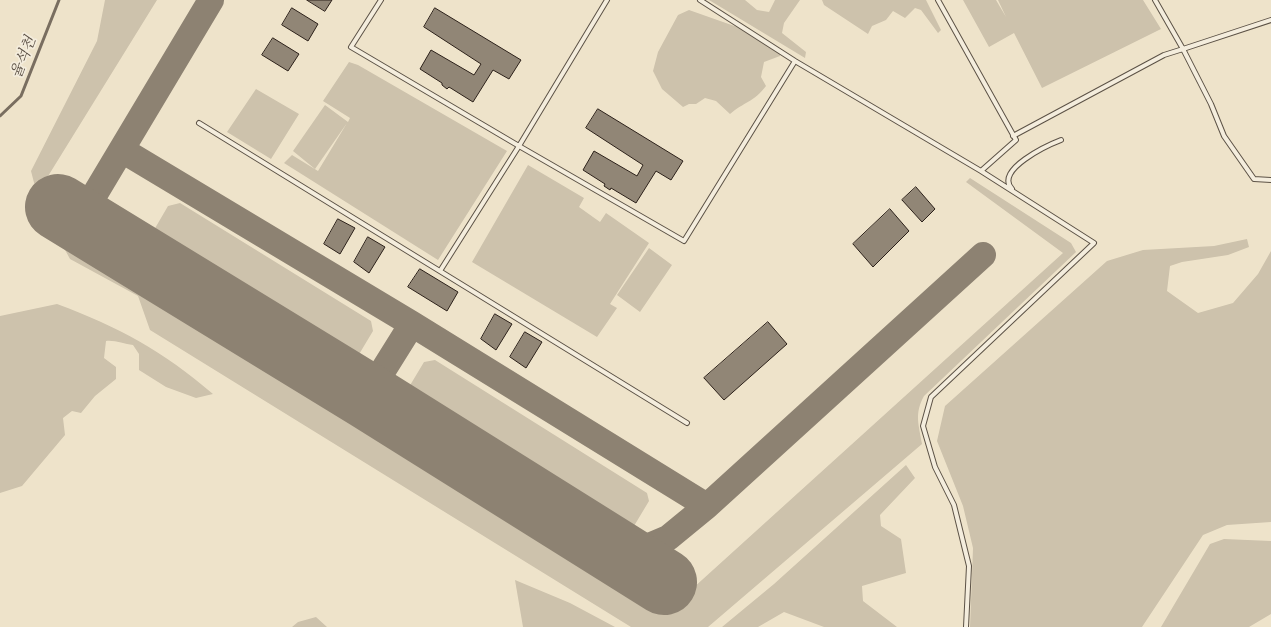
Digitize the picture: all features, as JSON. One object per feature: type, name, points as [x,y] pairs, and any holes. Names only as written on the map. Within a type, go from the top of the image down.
[{"type":"lane","points":[[381,0],[351,47],[684,241],[795,60]]},
{"type":"lane","points":[[440,271],[519,146],[607,0]]},
{"type":"lane","points":[[700,0],[795,60],[981,171],[1094,242],[931,397],[923,426],[935,467],[954,505],[969,566],[966,627]]},
{"type":"lane","points":[[938,0],[1016,140],[981,171]]},
{"type":"lane","points":[[1155,0],[1212,104],[1224,136],[1254,179],[1271,180]]},
{"type":"lane","points":[[1013,136],[1164,55],[1271,20]]},
{"type":"lane","points":[[199,123],[687,423]]},
{"type":"lane","points":[[1015,192],[1010,187],[1009,179],[1013,170],[1035,151],[1061,140]]},
{"type":"shaded area","points":[[105,0],[157,0],[37,194],[60,233],[671,608],[1063,253],[966,182],[970,178],[1071,243],[1076,252],[924,396],[918,414],[922,444],[708,627],[631,627],[150,330],[138,296],[70,259],[39,202],[31,171],[97,41]]},
{"type":"shaded area","points":[[709,0],[745,0],[757,10],[769,12],[775,0],[800,0],[784,23],[782,33],[806,52],[805,58]]},
{"type":"shaded area","points":[[822,0],[926,0],[941,30],[938,33],[921,10],[915,8],[905,18],[893,11],[886,20],[872,26],[868,34],[824,5]]},
{"type":"shaded area","points":[[963,0],[996,0],[1006,17],[998,0],[1143,0],[1161,29],[1042,88],[1014,33],[989,47]]},
{"type":"shaded area","points":[[689,10],[740,28],[781,51],[780,56],[764,62],[761,77],[766,86],[762,91],[753,99],[730,114],[716,101],[705,98],[696,104],[689,104],[683,107],[662,89],[653,71],[658,52],[678,15]]},
{"type":"shaded area","points":[[349,62],[358,65],[507,151],[438,260],[284,163],[292,155],[318,171],[347,123],[315,169],[293,151],[325,105],[348,122],[350,118],[323,101]]},
{"type":"shaded area","points":[[256,89],[299,114],[271,159],[227,132]]},
{"type":"shaded area","points":[[528,165],[584,198],[579,207],[600,222],[606,213],[649,243],[610,304],[617,308],[597,337],[472,262]]},
{"type":"shaded area","points":[[180,203],[371,321],[373,331],[358,356],[348,358],[157,240],[154,230],[168,206]]},
{"type":"shaded area","points":[[1247,239],[1249,247],[1228,255],[1182,262],[1170,266],[1167,291],[1198,313],[1233,303],[1258,274],[1271,251],[1271,522],[1227,525],[1203,535],[1142,627],[970,627],[973,548],[963,506],[937,441],[945,406],[1107,261],[1143,250],[1214,246]]},
{"type":"shaded area","points":[[649,248],[672,265],[640,312],[617,295]]},
{"type":"shaded area","points":[[57,304],[120,331],[140,342],[176,365],[213,394],[196,398],[166,387],[139,370],[139,354],[133,345],[106,341],[104,358],[116,367],[116,379],[95,396],[81,413],[72,411],[63,418],[65,435],[22,486],[0,493],[0,316]]},
{"type":"shaded area","points":[[435,360],[647,493],[649,501],[634,526],[622,527],[411,396],[409,387],[424,362]]},
{"type":"shaded area","points":[[906,465],[915,478],[880,515],[881,526],[901,539],[906,573],[862,586],[863,601],[897,627],[824,627],[784,612],[758,627],[722,627],[774,584]]},
{"type":"shaded area","points":[[1224,539],[1271,541],[1271,614],[1249,627],[1161,627],[1210,544]]},
{"type":"shaded area","points":[[515,580],[570,603],[615,627],[523,627]]},
{"type":"shaded area","points":[[316,617],[327,627],[292,627],[298,622]]},
{"type":"building","points":[[307,0],[332,0],[325,11]]},
{"type":"building","points":[[292,8],[318,24],[308,41],[282,25]]},
{"type":"building","points":[[435,8],[521,60],[509,79],[493,70],[473,102],[449,87],[447,89],[442,85],[442,83],[420,69],[431,50],[474,75],[481,64],[424,27]]},
{"type":"building","points":[[273,38],[299,54],[288,71],[262,55]]},
{"type":"building","points":[[598,109],[683,161],[671,180],[656,171],[636,203],[611,188],[610,190],[604,186],[605,184],[583,170],[594,151],[637,176],[643,165],[586,128]]},
{"type":"building","points":[[916,187],[935,209],[922,222],[902,200]]},
{"type":"building","points":[[890,209],[909,231],[873,267],[853,244]]},
{"type":"building","points":[[338,219],[355,228],[340,254],[324,244]]},
{"type":"building","points":[[368,237],[385,247],[369,273],[354,262]]},
{"type":"building","points":[[420,269],[458,292],[447,311],[408,287]]},
{"type":"building","points":[[495,314],[512,324],[496,350],[481,339]]},
{"type":"building","points":[[768,322],[787,344],[724,400],[704,378]]},
{"type":"building","points":[[525,332],[542,342],[526,368],[510,357]]},
{"type":"waterway","name":"율석천","points":[[0,116],[21,96],[59,0]]},
{"type":"taxiway","points":[[80,219],[211,0]]},
{"type":"taxiway","points":[[122,150],[412,324],[707,506]]},
{"type":"taxiway","points":[[623,557],[668,538],[707,506],[983,255]]},
{"type":"taxiway","points":[[367,396],[412,324]]},
{"type":"runway","points":[[58,207],[367,396],[664,582]]}]
